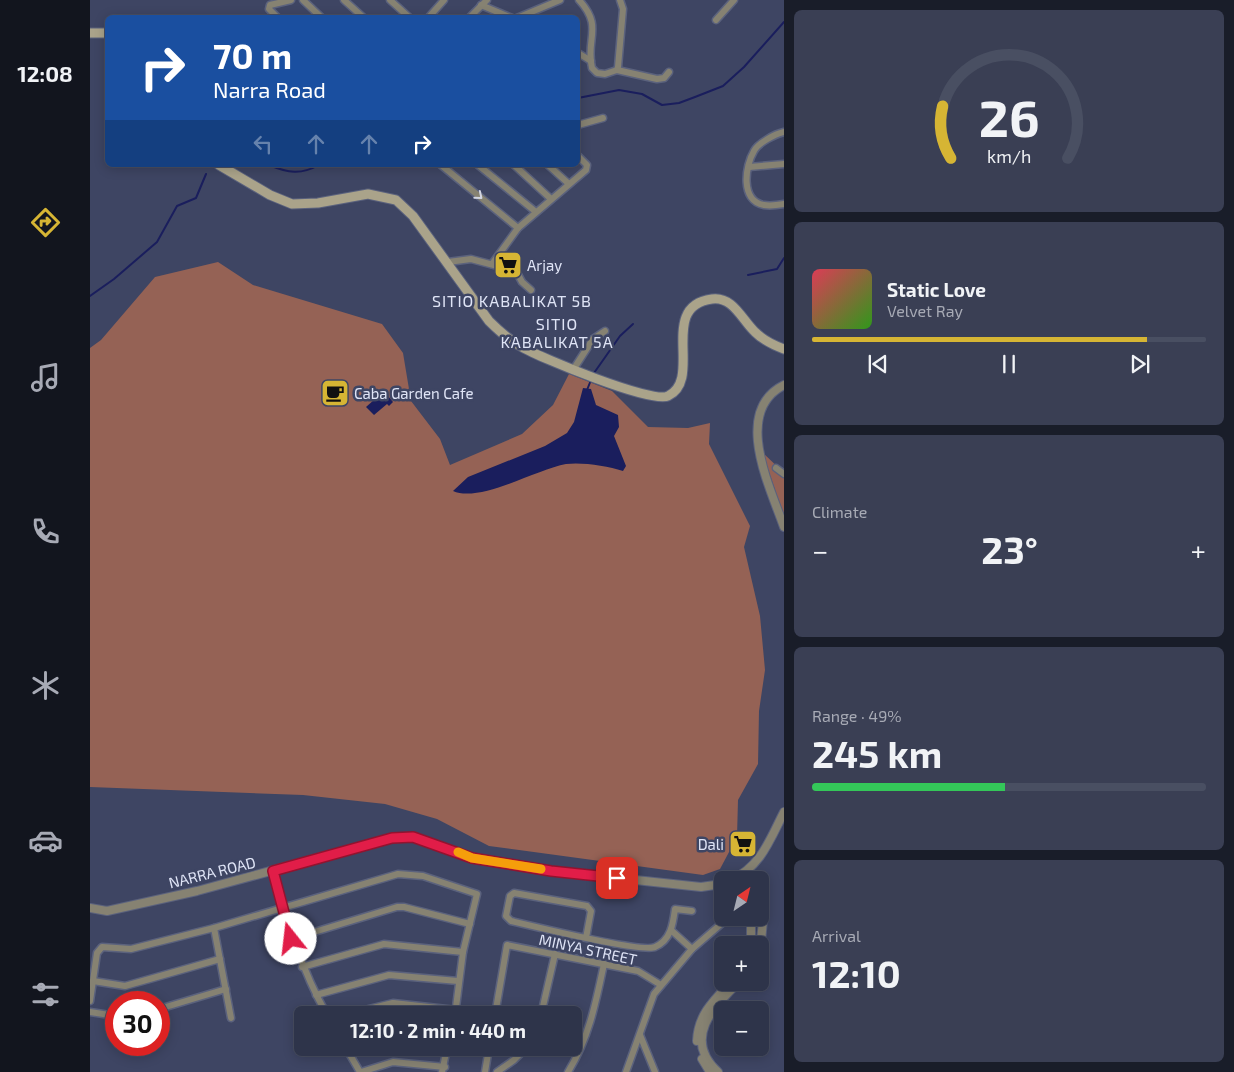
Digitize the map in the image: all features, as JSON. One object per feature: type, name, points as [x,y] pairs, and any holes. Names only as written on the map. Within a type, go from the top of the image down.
[{"type":"main road","points":[[90,33],[105,33]]},
{"type":"main road","points":[[221,167],[270,195],[292,204],[318,203],[368,194],[396,200],[413,216],[489,321],[503,335],[529,352],[573,370],[645,395],[662,398],[669,396],[680,382],[683,371],[684,320],[697,304],[715,298],[731,304],[764,340],[784,349]]},
{"type":"street","points":[[275,15],[269,9],[270,5],[292,0]]},
{"type":"street","points":[[303,0],[319,15]]},
{"type":"street","points":[[344,0],[361,15]]},
{"type":"street","points":[[431,15],[444,0]]},
{"type":"street","points":[[524,15],[560,0]]},
{"type":"street","points":[[579,0],[588,10],[592,20],[591,61],[592,68],[597,73],[606,74],[617,70],[657,79],[668,76],[669,72]]},
{"type":"street","points":[[617,70],[623,9],[620,0]]},
{"type":"street","points":[[716,20],[734,0]]},
{"type":"street","points":[[393,1],[407,15]]},
{"type":"street","points":[[472,15],[484,2],[507,15]]},
{"type":"street","points":[[580,54],[591,61]]},
{"type":"street","points":[[580,124],[603,118]]},
{"type":"street","points":[[580,130],[587,122]]},
{"type":"street","points":[[784,132],[756,148],[745,180],[753,198],[763,206],[784,204]]},
{"type":"street","points":[[492,264],[518,228],[588,168],[580,158]]},
{"type":"street","points":[[749,167],[784,164]]},
{"type":"street","points":[[443,167],[518,228]]},
{"type":"street","points":[[480,167],[536,212]]},
{"type":"street","points":[[516,167],[551,199]]},
{"type":"street","points":[[550,167],[569,184]]},
{"type":"street","points":[[448,262],[471,259],[518,272],[522,282],[531,290]]},
{"type":"street","points":[[573,370],[594,339],[605,331]]},
{"type":"street","points":[[784,385],[768,396],[761,407],[758,421],[758,448],[784,527]]},
{"type":"street","points":[[776,468],[784,474]]},
{"type":"street","points":[[749,871],[762,854],[784,812]]},
{"type":"street","name":"NARRA ROAD","points":[[90,908],[107,911],[198,891],[392,838],[413,837],[472,858],[551,871],[701,887],[714,886]]},
{"type":"street","points":[[273,871],[291,939],[302,968],[322,1006]]},
{"type":"street","points":[[90,1001],[97,953],[102,947],[131,949],[214,928],[282,906],[398,874],[423,876],[478,894],[458,981],[456,1006]]},
{"type":"street","points":[[586,938],[591,911],[587,906],[514,893],[510,896],[506,916],[512,921],[586,938],[649,949],[659,944],[672,931],[674,908],[692,911]]},
{"type":"street","points":[[291,939],[404,906],[470,924]]},
{"type":"street","points":[[626,1072],[648,1007],[660,985],[692,949],[719,926]]},
{"type":"street","points":[[214,928],[231,1018]]},
{"type":"street","points":[[672,931],[692,949]]},
{"type":"street","points":[[302,968],[384,944],[464,952]]},
{"type":"street","name":"MINYA STREET","points":[[496,1006],[506,945],[638,971],[660,985]]},
{"type":"street","points":[[543,1006],[555,954]]},
{"type":"street","points":[[93,981],[125,986],[220,959]]},
{"type":"street","points":[[568,1072],[580,1053],[591,1026],[604,964]]},
{"type":"street","points":[[316,995],[389,974],[458,981]]},
{"type":"street","points":[[170,1006],[226,989]]},
{"type":"street","points":[[710,1072],[699,1052],[698,1027],[702,1016],[723,991]]},
{"type":"street","points":[[718,1072],[709,1062],[704,1051],[703,1028],[713,1009],[730,991]]},
{"type":"street","points":[[381,1006],[393,1003],[412,1006]]},
{"type":"street","points":[[90,1012],[105,1014]]},
{"type":"street","points":[[640,1035],[655,1072]]},
{"type":"street","points":[[351,1056],[360,1072],[393,1062],[443,1069],[445,1056]]},
{"type":"street","points":[[485,1072],[488,1056]]},
{"type":"street","points":[[497,1072],[518,1056]]},
{"type":"shaded area","points":[[218,262],[253,285],[382,324],[403,353],[411,401],[440,439],[450,465],[522,434],[553,405],[569,374],[612,391],[648,427],[688,428],[710,423],[709,444],[750,526],[744,547],[760,616],[765,670],[759,711],[758,764],[738,800],[737,837],[720,869],[703,875],[489,846],[437,819],[385,804],[303,795],[90,787],[90,348],[101,340],[155,277]]},
{"type":"shaded area","points":[[583,388],[591,389],[596,405],[618,415],[619,427],[614,436],[626,466],[623,471],[595,465],[566,464],[478,493],[453,491],[468,477],[545,446],[567,433],[574,422]]},
{"type":"shaded area","points":[[384,391],[393,402],[389,406],[387,404],[374,415],[366,407]]},
{"type":"shaded area","points":[[762,452],[784,473],[784,516]]},
{"type":"waterway","points":[[580,98],[619,90],[642,94],[662,105],[679,103],[723,86],[744,67],[784,22]]},
{"type":"waterway","points":[[274,167],[294,172],[314,167]]},
{"type":"waterway","points":[[90,296],[114,279],[157,242],[177,206],[196,198],[206,174]]},
{"type":"waterway","points":[[748,275],[777,269],[784,258]]},
{"type":"waterway","points":[[594,373],[620,336],[633,324]]},
{"type":"waterway","points":[[587,390],[591,380]]},
{"type":"slow traffic","points":[[458,852],[472,858],[541,869]]},
{"type":"place","name":"Arjay","points":[[508,265]]},
{"type":"place","name":"Caba Garden Cafe","points":[[335,393]]},
{"type":"place","name":"Dali","points":[[743,844]]},
{"type":"district","name":"SITIO KABALIKAT 5B","points":[[512,300]]},
{"type":"district","name":"SITIO KABALIKAT 5A","points":[[557,332]]},
{"type":"route","points":[[291,939],[273,871],[392,838],[413,837],[436,843],[472,858],[551,871],[617,878]]}]
